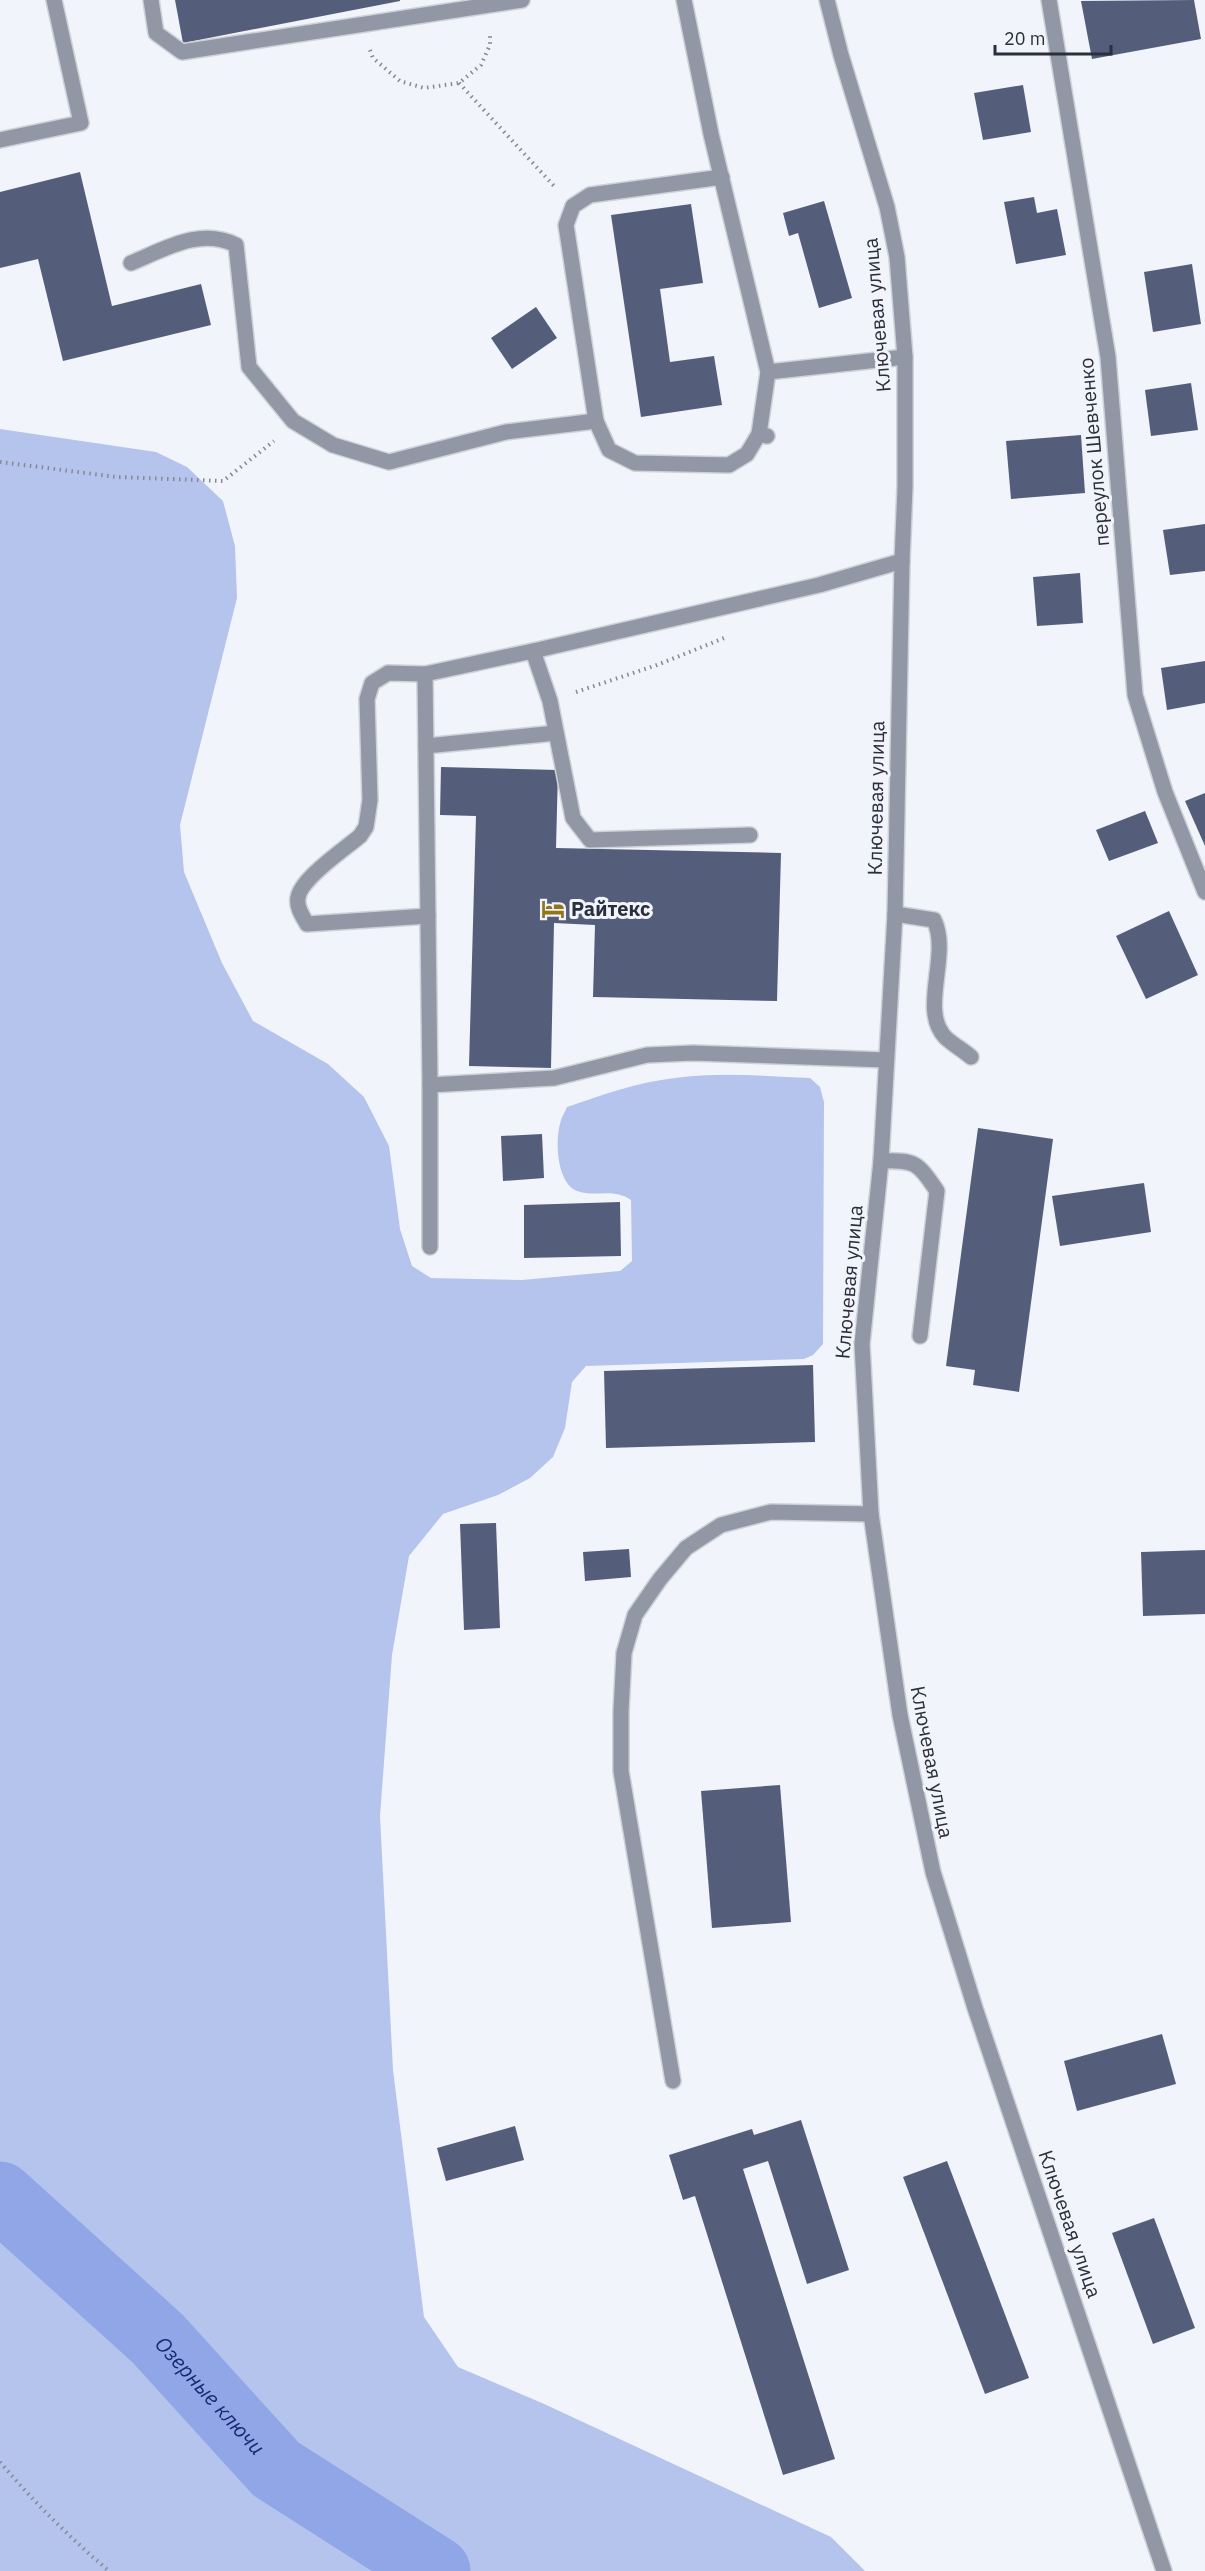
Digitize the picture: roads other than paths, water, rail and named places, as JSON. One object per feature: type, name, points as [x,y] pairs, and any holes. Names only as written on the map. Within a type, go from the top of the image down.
[{"type":"street","points":[[0,140],[81,123],[54,0]]},
{"type":"street","points":[[151,0],[156,33],[182,52],[522,0]]},
{"type":"street","points":[[684,0],[722,177],[768,372],[763,435],[747,454],[729,465],[634,463],[609,450],[596,421],[566,225],[573,206],[590,195],[722,177]]},
{"type":"street","name":"Ключевая улица","points":[[827,0],[841,55],[887,207],[897,257],[905,357],[905,487],[896,914],[881,1161],[862,1344],[871,1514],[900,1715],[933,1872],[975,2008],[1164,2571]]},
{"type":"street","name":"переулок Шевченко","points":[[1049,0],[1108,357],[1135,695],[1165,792],[1205,892]]},
{"type":"street","points":[[131,263],[192,238],[222,238],[236,245],[249,367],[293,421],[333,445],[389,462],[506,432],[596,421]]},
{"type":"street","points":[[768,372],[905,357]]},
{"type":"street","points":[[428,916],[307,924],[300,914],[297,899],[303,885],[360,836],[366,827],[370,800],[367,699],[372,683],[388,673],[425,674],[533,651],[819,585],[902,561]]},
{"type":"street","points":[[533,651],[550,701],[573,818],[590,840],[750,835]]},
{"type":"street","points":[[425,674],[430,1247]]},
{"type":"street","points":[[426,746],[556,733]]},
{"type":"street","points":[[896,914],[934,920],[939,930],[940,944],[934,1018],[945,1036],[971,1057]]},
{"type":"street","points":[[430,1085],[554,1078],[647,1055],[693,1053],[886,1060]]},
{"type":"street","points":[[881,1161],[908,1160],[922,1169],[937,1191],[920,1336]]},
{"type":"street","points":[[673,2081],[621,1771],[624,1653],[635,1615],[660,1579],[686,1548],[721,1525],[771,1512],[871,1514]]},
{"type":"waterway","name":"Озерные ключи","points":[[0,2196],[158,2339],[276,2469],[436,2571]]},
{"type":"place","name":"Райтекс","points":[[553,909]]}]
